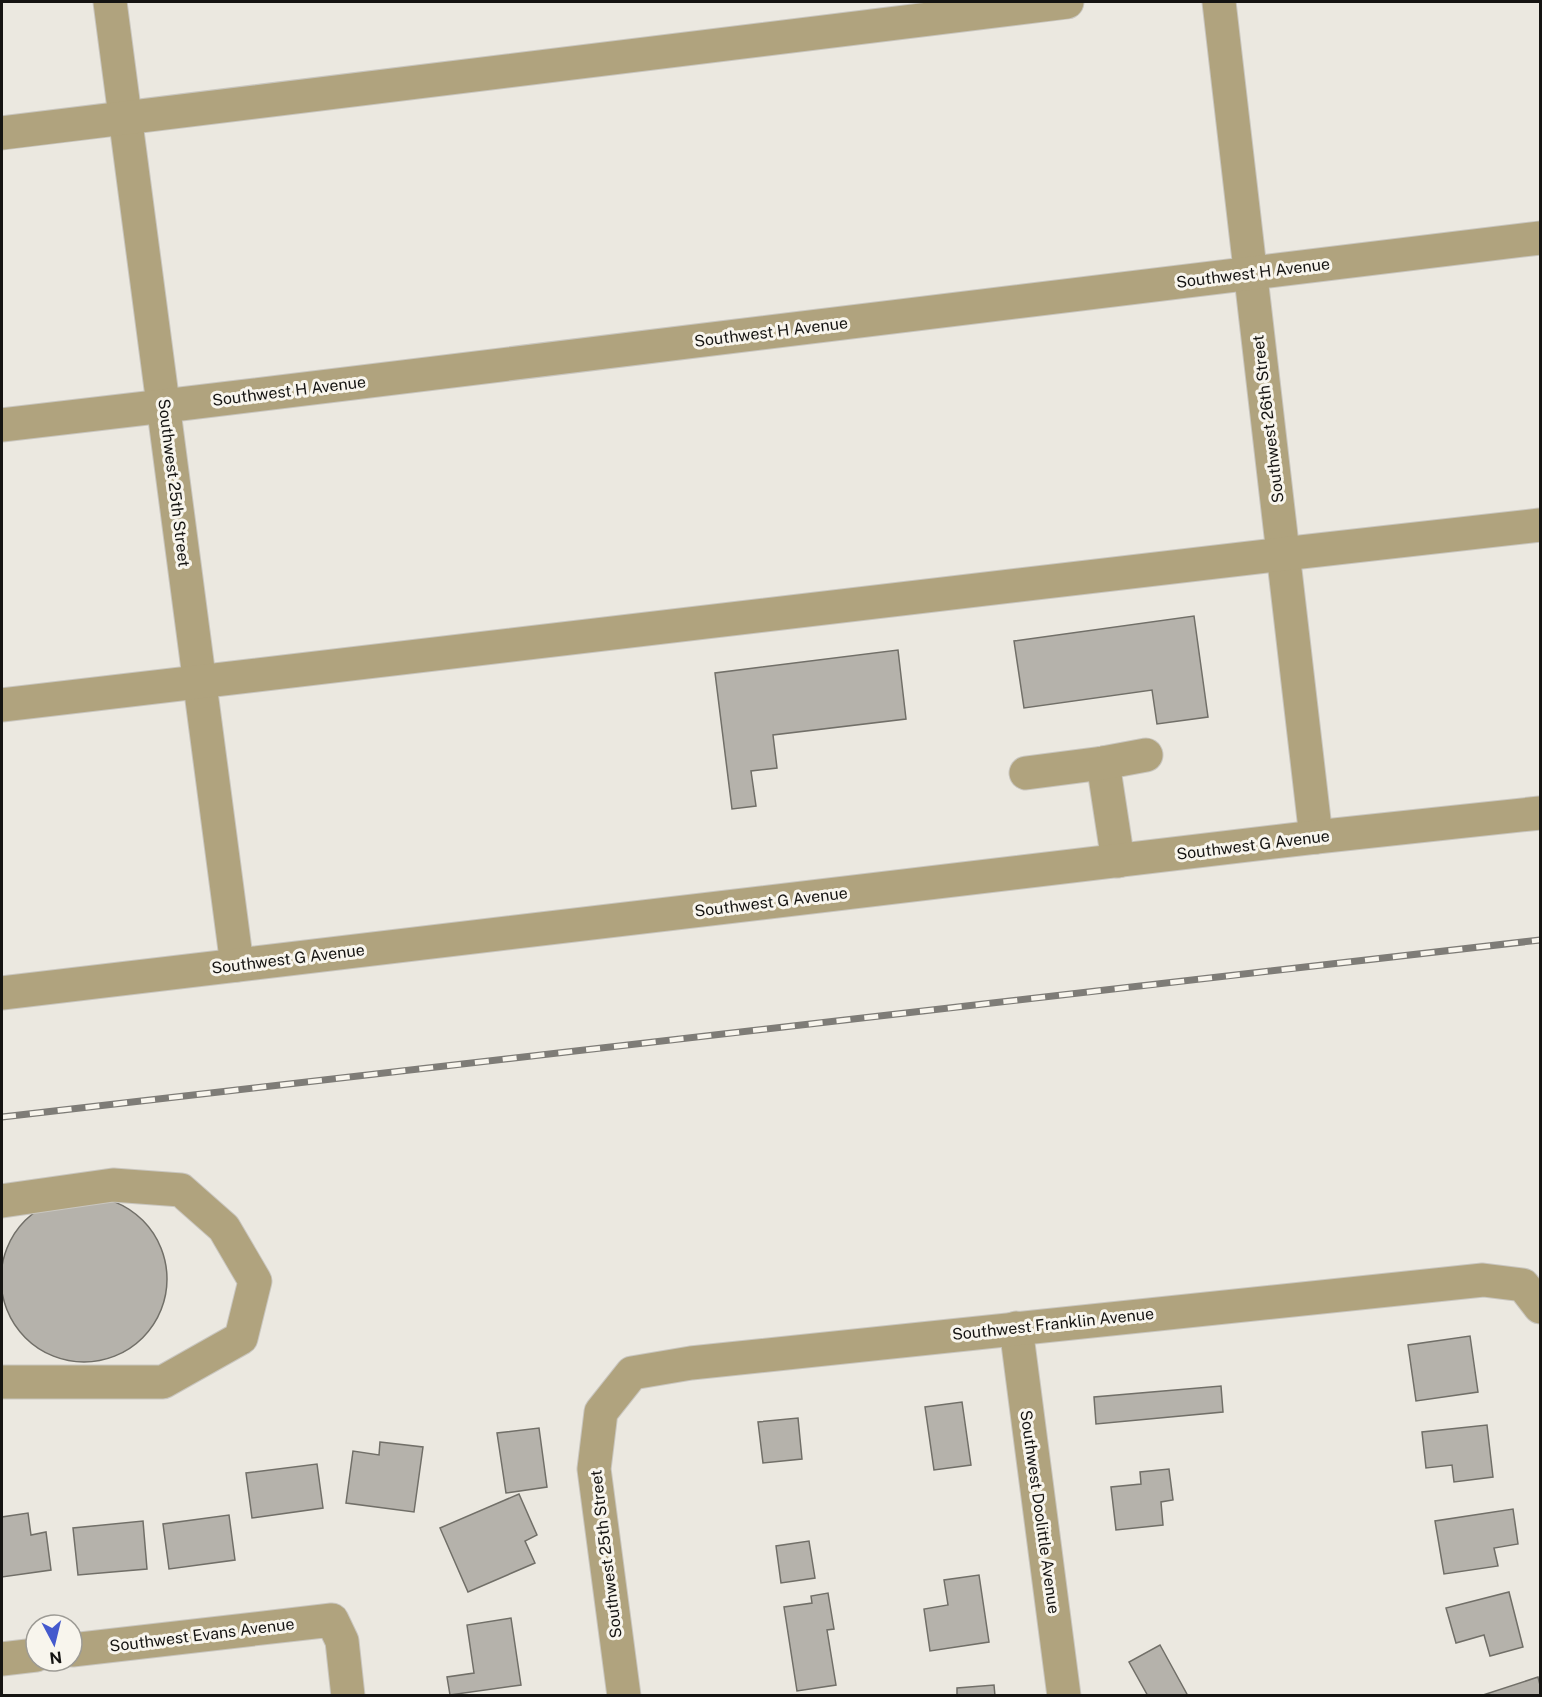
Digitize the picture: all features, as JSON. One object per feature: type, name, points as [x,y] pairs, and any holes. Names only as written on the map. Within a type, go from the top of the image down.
[{"type":"street","name":"Southwest 25th Street","points":[[110,2],[237,965]]},
{"type":"street","points":[[2,133],[1067,2]]},
{"type":"street","name":"Southwest 26th Street","points":[[1219,2],[1316,837]]},
{"type":"street","name":"Southwest H Avenue","points":[[2,425],[1540,238]]},
{"type":"street","points":[[2,705],[1540,525]]},
{"type":"street","points":[[1026,773],[1146,755]]},
{"type":"street","points":[[1104,763],[1118,861]]},
{"type":"street","name":"Southwest G Avenue","points":[[2,993],[1316,837],[1540,813]]},
{"type":"street","points":[[2,1201],[113,1185],[181,1190],[224,1228],[255,1281],[241,1338],[163,1382],[2,1382]]},
{"type":"street","name":"Southwest Franklin Avenue","points":[[601,1412],[632,1373],[690,1363],[1483,1280],[1532,1296]]},
{"type":"street","name":"Southwest Doolittle Avenue","points":[[1016,1328],[1064,1695]]},
{"type":"street","name":"Southwest 25th Street","points":[[601,1412],[594,1469],[624,1695]]},
{"type":"street","name":"Southwest Evans Avenue","points":[[84,1649],[332,1620],[342,1641],[348,1695]]},
{"type":"street","points":[[2,1659],[24,1656]]},
{"type":"building","points":[[1194,616],[1208,717],[1157,724],[1152,690],[1024,708],[1014,641]]},
{"type":"building","points":[[898,650],[906,719],[773,735],[777,768],[751,771],[756,806],[732,809],[715,673]]},
{"type":"building","points":[[84,1196],[100,1197],[116,1202],[143,1220],[161,1247],[166,1263],[166,1295],[161,1311],[143,1338],[116,1356],[100,1361],[84,1362],[68,1361],[52,1356],[25,1338],[7,1311],[2,1295],[1,1279],[2,1263],[7,1247],[25,1220],[52,1202],[68,1197]]},
{"type":"building","points":[[1470,1336],[1478,1392],[1416,1401],[1408,1345]]},
{"type":"building","points":[[1221,1386],[1223,1412],[1096,1424],[1094,1397]]},
{"type":"building","points":[[962,1402],[971,1465],[934,1470],[925,1407]]},
{"type":"building","points":[[798,1418],[802,1459],[763,1463],[758,1422]]},
{"type":"building","points":[[1487,1425],[1493,1477],[1454,1482],[1452,1465],[1426,1468],[1422,1432]]},
{"type":"building","points":[[539,1428],[547,1487],[506,1493],[497,1433]]},
{"type":"building","points":[[380,1442],[423,1447],[414,1512],[346,1503],[353,1451],[379,1455]]},
{"type":"building","points":[[317,1464],[323,1508],[252,1518],[246,1473]]},
{"type":"building","points":[[1169,1469],[1173,1500],[1161,1502],[1163,1525],[1116,1530],[1111,1487],[1141,1484],[1140,1472]]},
{"type":"building","points":[[519,1494],[537,1535],[525,1541],[535,1563],[468,1592],[440,1528]]},
{"type":"building","points":[[1513,1509],[1518,1544],[1494,1548],[1498,1566],[1444,1574],[1435,1521]]},
{"type":"building","points":[[28,1513],[31,1535],[46,1532],[51,1570],[2,1577],[2,1517]]},
{"type":"building","points":[[229,1515],[235,1560],[169,1569],[163,1524]]},
{"type":"building","points":[[143,1521],[147,1569],[78,1575],[73,1528]]},
{"type":"building","points":[[809,1541],[815,1578],[781,1583],[776,1546]]},
{"type":"building","points":[[979,1575],[989,1642],[930,1651],[924,1609],[948,1605],[944,1580]]},
{"type":"building","points":[[1509,1592],[1523,1647],[1490,1656],[1484,1635],[1456,1643],[1446,1608]]},
{"type":"building","points":[[828,1593],[834,1629],[827,1630],[836,1685],[797,1691],[784,1607],[812,1603],[811,1596]]},
{"type":"building","points":[[511,1618],[521,1685],[450,1695],[447,1677],[474,1673],[467,1625]]},
{"type":"building","points":[[1160,1645],[1188,1696],[1148,1696],[1129,1662]]},
{"type":"building","points":[[1538,1677],[1540,1696],[1480,1696]]},
{"type":"building","points":[[994,1685],[995,1696],[957,1696],[957,1688]]},
{"type":"railway","points":[[2,1117],[1540,940]]}]
